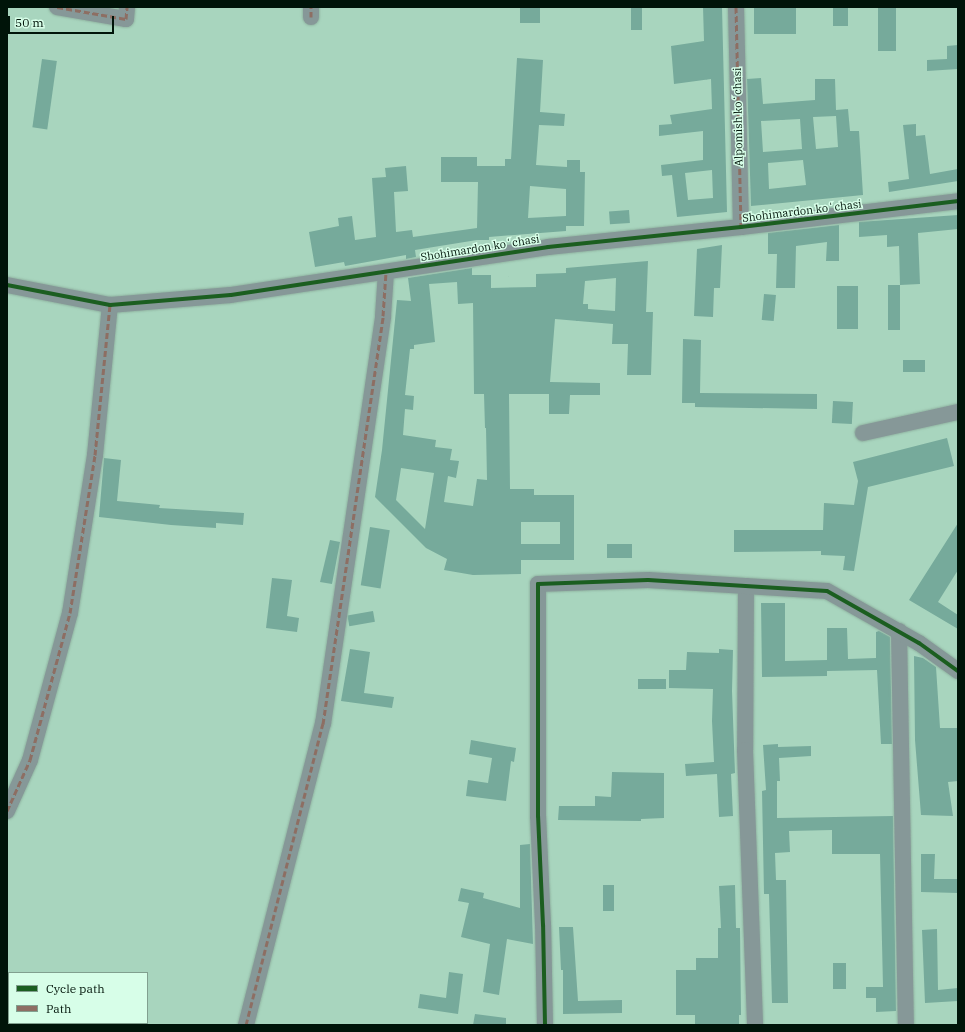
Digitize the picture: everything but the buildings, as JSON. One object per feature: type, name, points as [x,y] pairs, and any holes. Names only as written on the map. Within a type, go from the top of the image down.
[{"type":"street","points":[[57,7],[126,19],[127,7]]},
{"type":"street","name":"Alpomish koʻchasi","points":[[736,7],[741,227]]},
{"type":"street","name":"Shohimardon koʻchasi","points":[[7,286],[110,305],[231,295],[548,246],[741,227],[958,201]]},
{"type":"street","points":[[246,1025],[323,724],[383,316],[386,272]]},
{"type":"street","points":[[7,810],[30,760],[70,613],[95,455],[110,305]]},
{"type":"street","points":[[863,433],[958,412]]},
{"type":"street","points":[[545,1025],[543,925],[538,816],[538,584],[648,580],[827,591],[919,643],[958,671]]},
{"type":"street","points":[[746,586],[745,750],[755,1025]]},
{"type":"street","points":[[899,631],[906,1025]]},
{"type":"marked path","points":[[57,7],[126,19],[127,7]]},
{"type":"marked path","points":[[311,7],[311,17]]},
{"type":"marked path","points":[[736,7],[741,227]]},
{"type":"marked path","points":[[246,1025],[323,724],[383,316],[386,272]]},
{"type":"marked path","points":[[7,811],[30,760],[70,613],[95,455],[110,305]]},
{"type":"cycle path","points":[[7,285],[110,305],[231,295],[548,247],[741,227],[958,201]]},
{"type":"cycle path","points":[[545,1025],[543,925],[538,816],[538,584],[648,580],[827,591],[919,643],[958,671]]}]
